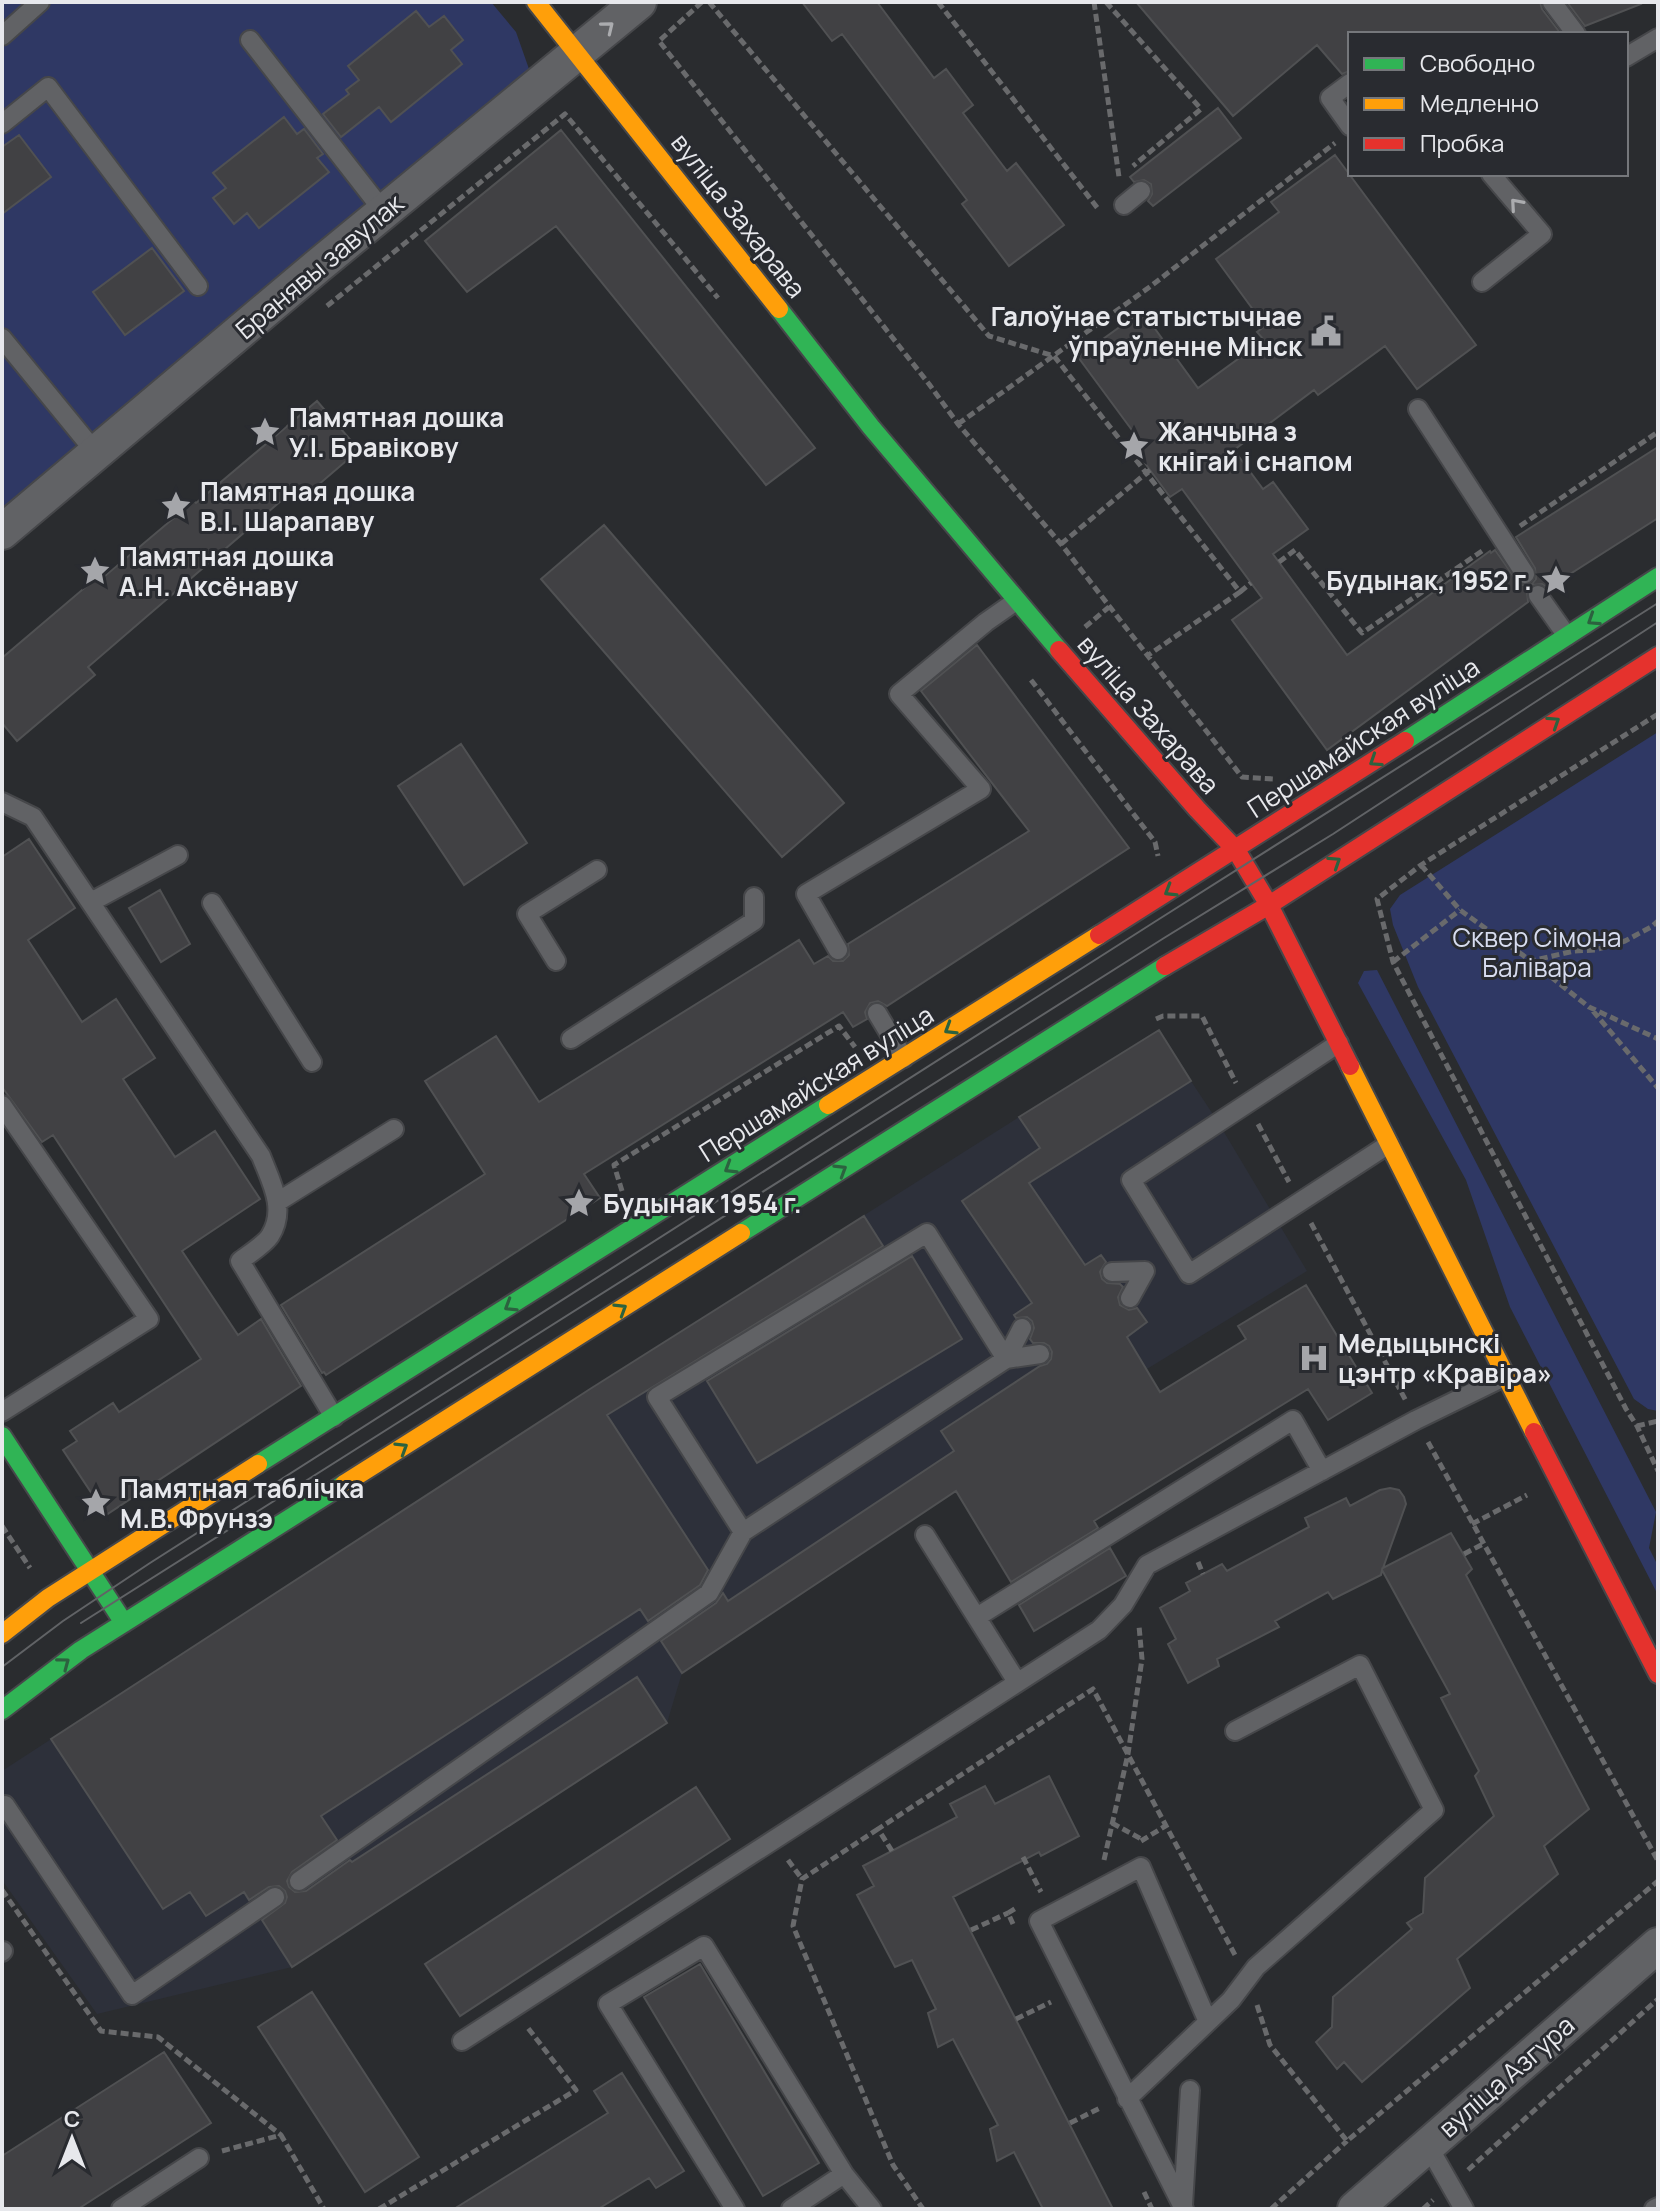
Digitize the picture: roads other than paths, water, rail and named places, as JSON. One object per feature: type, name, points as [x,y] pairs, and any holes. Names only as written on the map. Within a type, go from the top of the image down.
[{"type":"main road","name":"вуліца Захарава","points":[[536,2],[871,427],[1016,601],[1236,850],[1269,905],[1658,1674]]},
{"type":"main road","name":"Першамайская вуліца","points":[[2,1634],[48,1598],[90,1571],[1236,850],[1658,577]]},
{"type":"main road","points":[[2,1710],[81,1650],[1162,967],[1269,905],[1658,656]]},
{"type":"main road","points":[[2,1436],[124,1623]]},
{"type":"street","name":"Бранявы завулак","points":[[2,532],[639,2]]},
{"type":"street","name":"вуліца Азгура","points":[[1355,2209],[1658,1945]]},
{"type":"lane","points":[[2,36],[40,2]]},
{"type":"lane","points":[[1552,2],[1574,32]]},
{"type":"lane","points":[[1628,56],[1658,38]]},
{"type":"lane","points":[[250,40],[384,212]]},
{"type":"lane","points":[[1348,84],[1330,98],[1348,123]]},
{"type":"lane","points":[[2,124],[48,87],[198,286]]},
{"type":"lane","points":[[1482,282],[1542,234],[1493,176]]},
{"type":"lane","points":[[1124,205],[1141,191]]},
{"type":"lane","points":[[2,338],[96,453]]},
{"type":"lane","points":[[1418,409],[1525,574]]},
{"type":"lane","points":[[1538,595],[1567,636]]},
{"type":"lane","points":[[838,950],[806,894],[981,789],[899,694],[1016,601]]},
{"type":"lane","points":[[2,802],[33,817],[261,1156],[279,1201],[276,1219],[270,1237],[240,1261],[334,1417]]},
{"type":"lane","points":[[91,902],[178,855]]},
{"type":"lane","points":[[556,961],[527,914],[597,870]]},
{"type":"lane","points":[[571,1039],[754,921],[754,897]]},
{"type":"lane","points":[[212,903],[312,1062]]},
{"type":"lane","points":[[877,1013],[904,1058]]},
{"type":"lane","points":[[1339,1043],[1131,1180],[1189,1274],[1389,1144]]},
{"type":"lane","points":[[2,1105],[149,1319],[2,1412]]},
{"type":"lane","points":[[279,1201],[394,1129]]},
{"type":"lane","points":[[743,1532],[657,1397],[927,1233],[1006,1359]]},
{"type":"lane","points":[[1130,1298],[1145,1271],[1176,1252]]},
{"type":"lane","points":[[1112,1272],[1145,1271]]},
{"type":"lane","points":[[1006,1359],[1022,1328]]},
{"type":"lane","points":[[299,1881],[709,1593],[743,1532],[1006,1359],[1040,1354]]},
{"type":"lane","points":[[462,2041],[1099,1630],[1123,1605],[1147,1565],[1416,1420],[1506,1376]]},
{"type":"lane","points":[[977,1617],[1293,1420],[1322,1471]]},
{"type":"lane","points":[[925,1535],[1017,1682]]},
{"type":"lane","points":[[1127,2099],[1231,2000],[1256,1967],[1434,1810],[1360,1665],[1235,1731]]},
{"type":"lane","points":[[5,1805],[132,1995],[275,1897]]},
{"type":"lane","points":[[1183,2208],[1039,1921],[1141,1867],[1208,2022]]},
{"type":"lane","points":[[735,2209],[608,2004],[704,1946],[844,2174],[872,2209]]},
{"type":"lane","points":[[1183,2208],[1190,2090]]},
{"type":"lane","points":[[1427,2144],[1464,2209]]},
{"type":"lane","points":[[121,2209],[199,2158]]},
{"type":"lane","points":[[791,2209],[844,2174]]},
{"type":"tram line","points":[[2,1667],[63,1621],[150,1563],[1658,603]]},
{"type":"tram line","points":[[81,1623],[1333,834],[1658,622]]},
{"type":"place","name":"Галоўнае статыстычнае ўпраўленне Мінск","points":[[1326,331]]},
{"type":"place","name":"Памятная дошка У.І. Бравікову","points":[[265,432]]},
{"type":"place","name":"Жанчына з кнігай і снапом","points":[[1134,446]]},
{"type":"place","name":"Памятная дошка В.І. Шарапаву","points":[[176,506]]},
{"type":"place","name":"Памятная дошка А.Н. Аксёнаву","points":[[95,571]]},
{"type":"place","name":"Будынак, 1952 г.","points":[[1556,580]]},
{"type":"place","name":"Будынак 1954 г.","points":[[579,1203]]},
{"type":"place","name":"Медыцынскі цэнтр «Кравіра»","points":[[1314,1358]]},
{"type":"place","name":"Памятная таблічка М.В. Фрунзэ","points":[[96,1503]]},
{"type":"park label","name":"Сквер Сімона Балівара","points":[[1537,952]]}]
